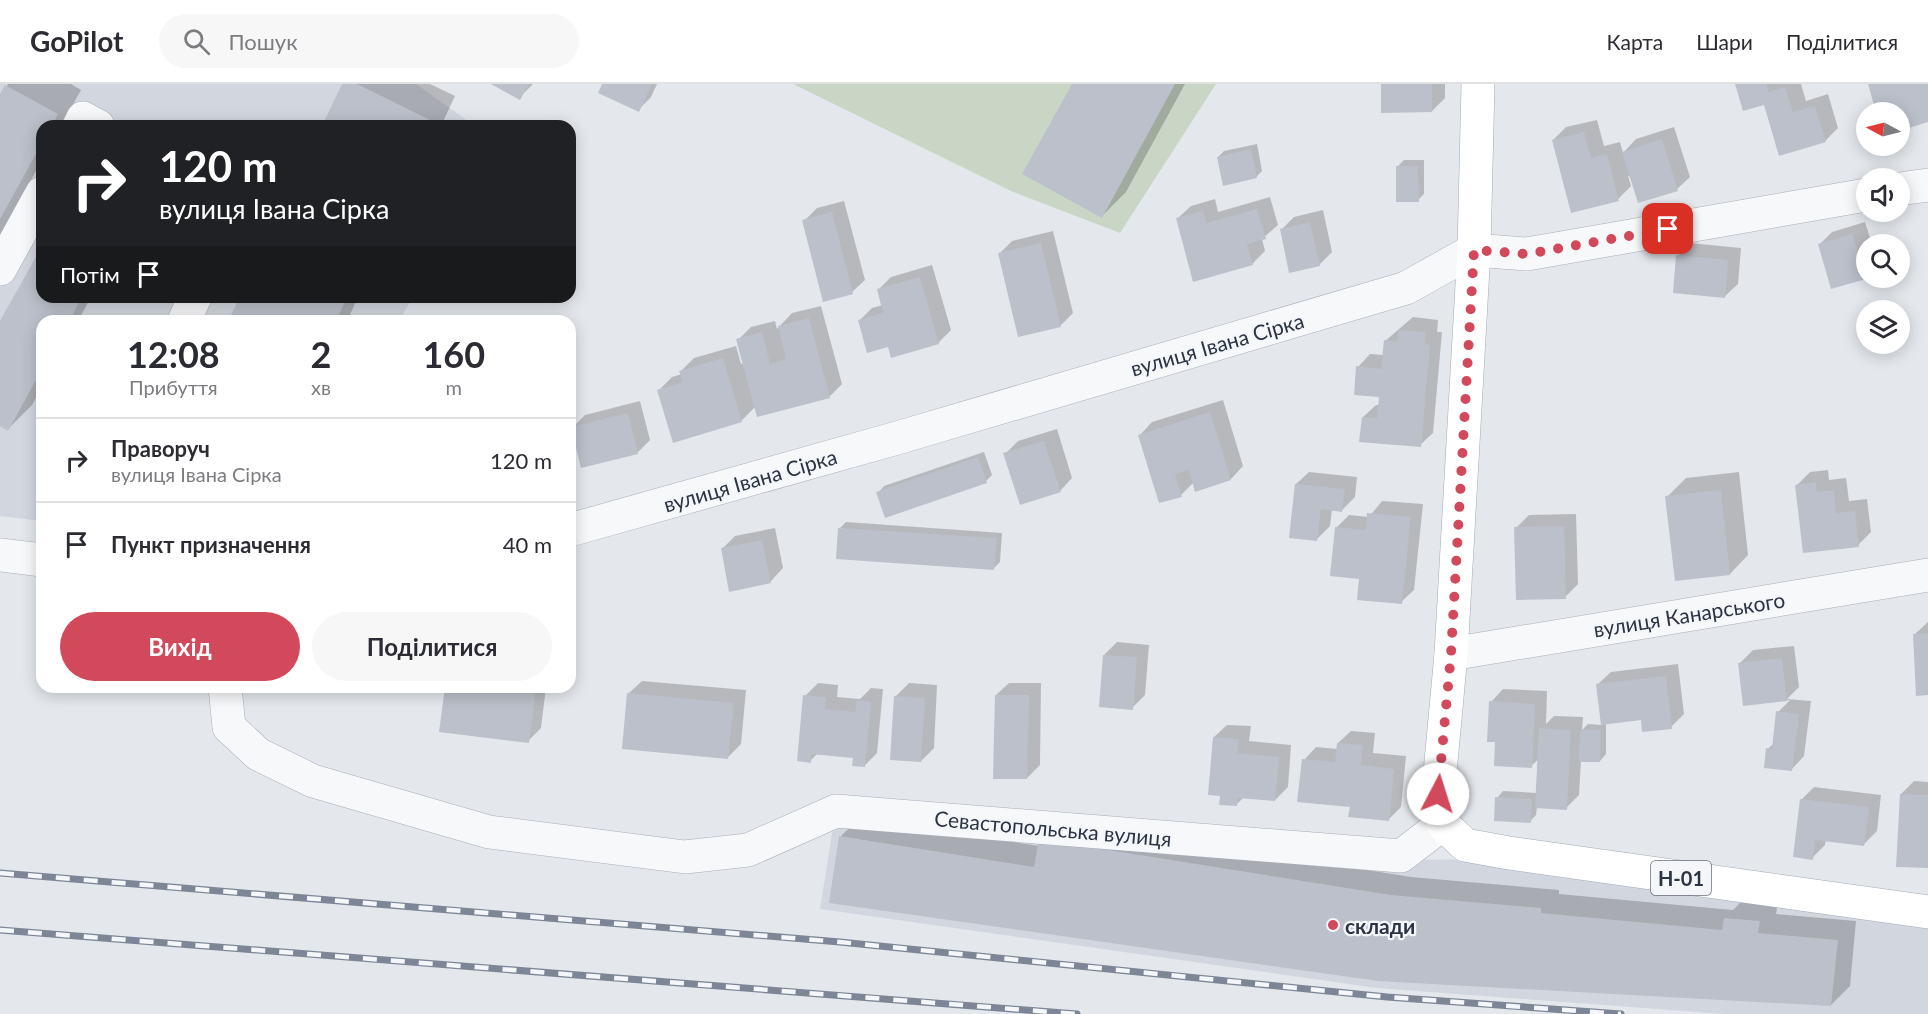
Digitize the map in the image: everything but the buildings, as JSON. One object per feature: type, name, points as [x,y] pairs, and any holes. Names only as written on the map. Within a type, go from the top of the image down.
[{"type":"main road","points":[[1443,824],[1438,794],[1451,654],[1474,250],[1478,84]]},
{"type":"main road","name":"Н-01","points":[[1443,824],[1465,845],[1509,854],[1928,912]]},
{"type":"street","points":[[1910,187],[1928,184]]},
{"type":"street","points":[[1474,250],[1527,254],[1856,197]]},
{"type":"street","points":[[0,269],[36,204]]},
{"type":"street","name":"вулиця Івана Сірка","points":[[576,529],[909,435],[1406,288],[1474,250]]},
{"type":"street","points":[[0,555],[36,559]]},
{"type":"street","name":"вулиця Канарського","points":[[1451,654],[1928,575]]},
{"type":"street","name":"Севастопольська вулиця","points":[[226,693],[229,727],[258,754],[313,781],[489,832],[685,857],[748,850],[836,811],[1401,856],[1443,824]]},
{"type":"shaded area","points":[[0,84],[416,84],[467,120],[36,120],[36,303],[410,303],[402,315],[36,315],[36,520],[0,516]]},
{"type":"shaded area","name":"склади","points":[[835,815],[1400,860],[1508,859],[1928,917],[1928,1014],[1724,1014],[1377,988],[820,909]]},
{"type":"green space","points":[[793,84],[1216,84],[1120,233],[1011,191]]},
{"type":"railway","points":[[0,873],[840,942],[1387,997],[1621,1014]]},
{"type":"railway","points":[[0,930],[1077,1014]]},
{"type":"place","name":"склади","points":[[1333,925]]},
{"type":"route","points":[[1438,794],[1451,654],[1474,250],[1527,254],[1668,229]]}]
